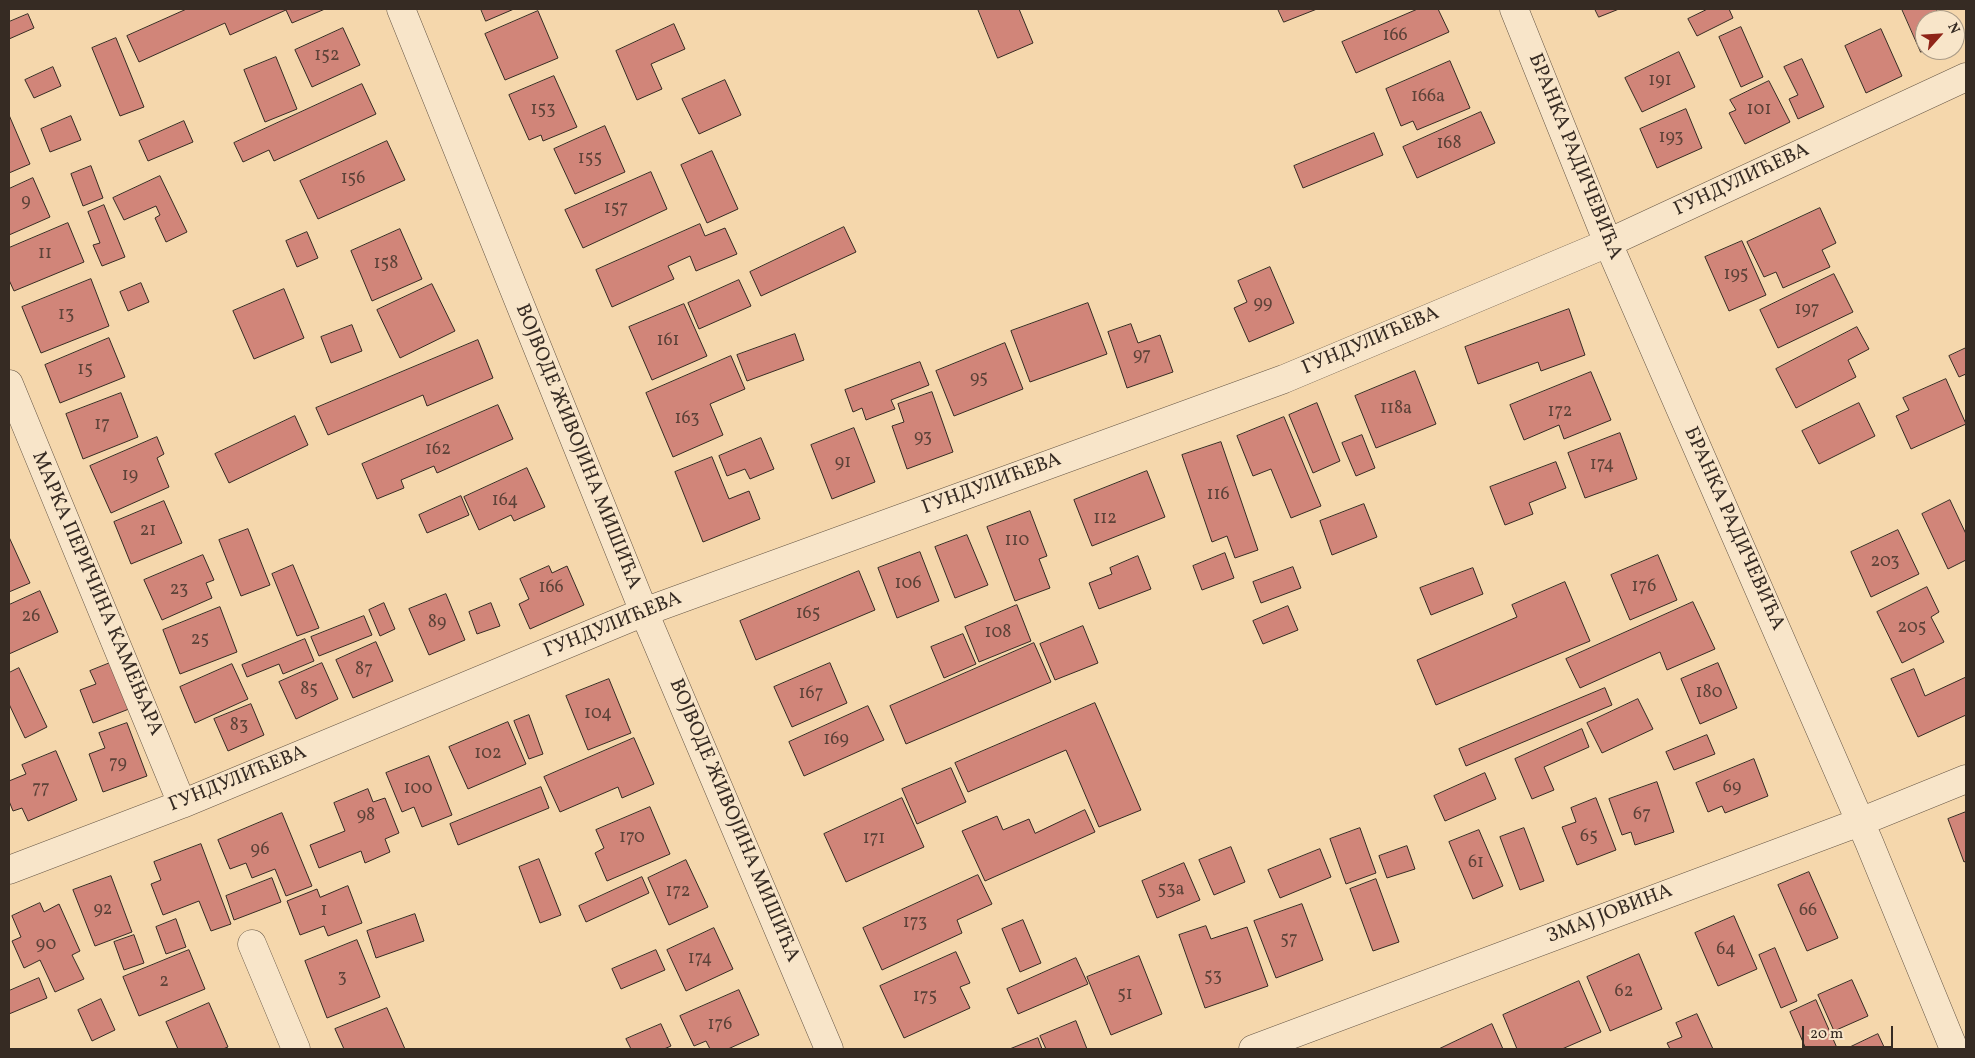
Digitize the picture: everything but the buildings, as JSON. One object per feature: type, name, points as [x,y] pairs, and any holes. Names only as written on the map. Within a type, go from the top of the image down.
[{"type":"street","name":"ВОЈВОДЕ ЖИВОЈИНА МИШИЋА","points":[[401,9],[644,612],[829,1049]]},
{"type":"street","name":"БРАНКА РАДИЧЕВИЋА","points":[[1514,9],[1608,243],[1957,1044]]},
{"type":"street","name":"ГУНДУЛИЋЕВА","points":[[9,870],[182,804],[644,612],[1284,379],[1608,243],[1966,77]]},
{"type":"street","name":"МАРКА ПЕРИЧИНА КАМЕЊАРА","points":[[9,384],[182,804]]},
{"type":"street","name":"ЗМАЈ ЈОВИНА","points":[[1254,1049],[1860,822],[1966,779]]},
{"type":"street","points":[[252,944],[296,1049]]}]
